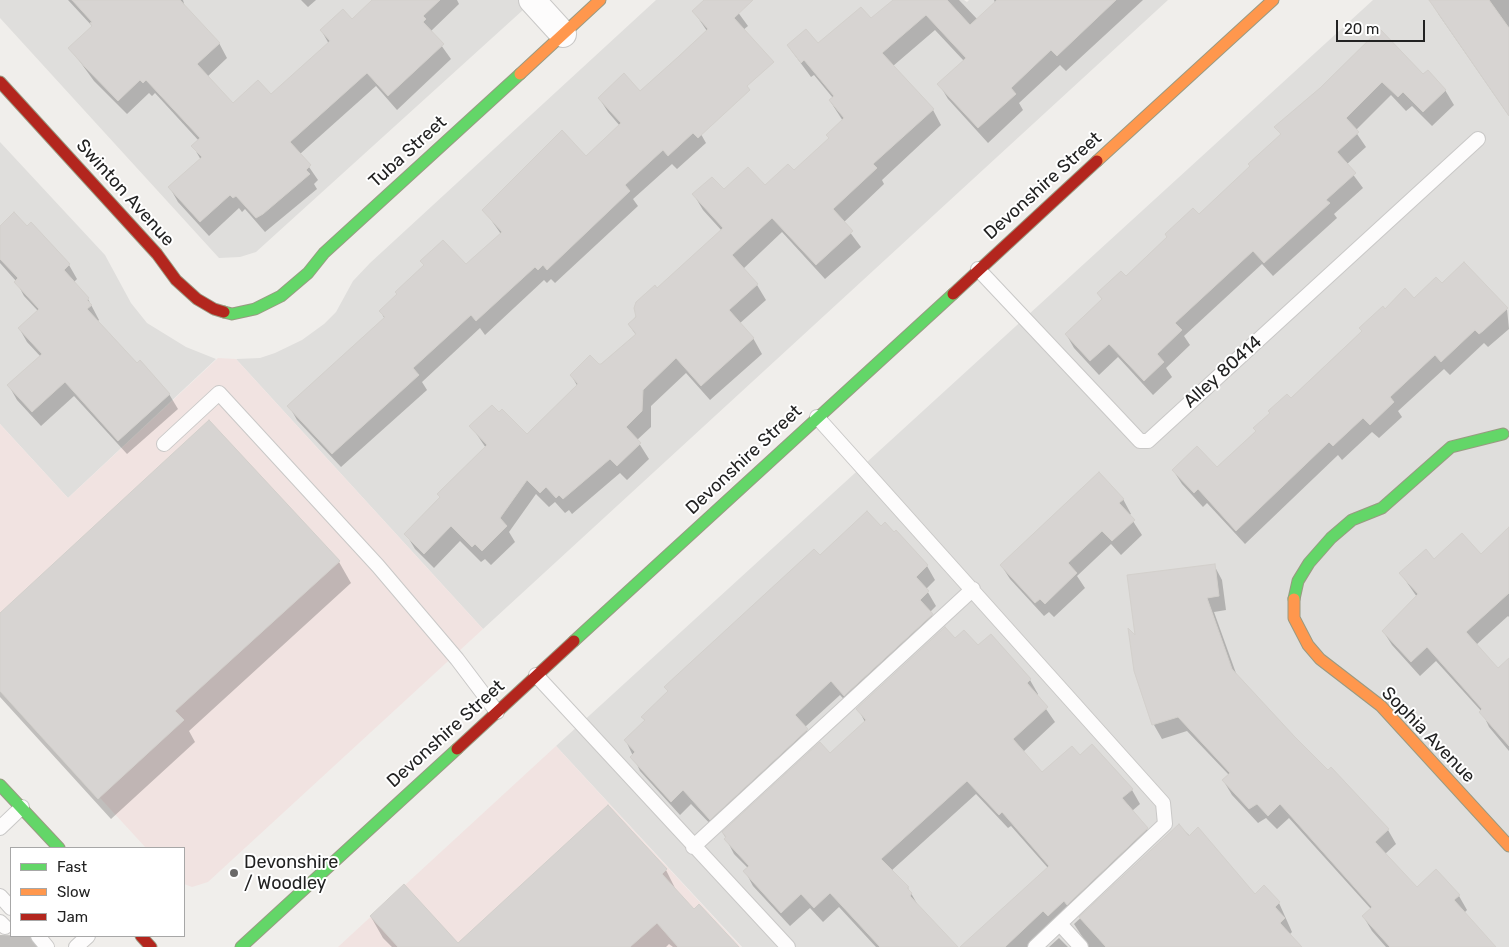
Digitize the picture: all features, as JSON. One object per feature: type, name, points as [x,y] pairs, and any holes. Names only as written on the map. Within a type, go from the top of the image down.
[{"type":"main road","name":"Tuba Street","points":[[232,314],[255,309],[281,296],[308,273],[324,253],[600,0]]},
{"type":"main road","name":"Devonshire Street","points":[[241,947],[1273,0]]},
{"type":"main road","name":"Swinton Avenue","points":[[0,82],[157,254],[176,280],[196,299],[232,314]]},
{"type":"main road","name":"Sophia Avenue","points":[[1503,434],[1451,447],[1382,508],[1352,520],[1331,538],[1309,563],[1298,581],[1293,601],[1294,618],[1308,645],[1320,658],[1380,706],[1509,846]]},
{"type":"main road","points":[[0,784],[59,847]]},
{"type":"main road","points":[[142,937],[151,947]]},
{"type":"street","points":[[532,0],[563,34]]},
{"type":"lane","name":"Alley 80414","points":[[978,269],[1140,441],[1148,441],[1478,139]]},
{"type":"lane","points":[[164,444],[219,393],[378,566],[457,659],[497,712]]},
{"type":"lane","points":[[817,417],[1163,803],[1165,824],[1035,947]]},
{"type":"lane","points":[[694,847],[972,589]]},
{"type":"lane","points":[[536,675],[788,947]]},
{"type":"lane","points":[[0,828],[22,807]]},
{"type":"lane","points":[[0,896],[10,907]]},
{"type":"lane","points":[[1060,924],[1081,947]]},
{"type":"lane","points":[[39,937],[48,947]]},
{"type":"lane","points":[[76,947],[87,937]]},
{"type":"shaded area","points":[[0,0],[534,0],[256,252],[240,257],[219,258],[0,18]]},
{"type":"shaded area","points":[[656,0],[964,0],[967,2],[969,0],[1168,0],[483,629],[236,359],[260,358],[275,353],[302,340],[324,324],[336,312],[353,281],[370,263]]},
{"type":"shaded area","points":[[1373,0],[1509,0],[1509,947],[742,947],[556,746]]},
{"type":"shaded area","points":[[0,142],[105,255],[131,303],[147,323],[186,347],[216,359],[68,498],[0,424]]},
{"type":"shaded area","points":[[218,358],[236,359],[483,629],[208,882],[192,887],[185,884],[185,847],[145,847],[0,689],[0,424],[68,498]]},
{"type":"shaded area","points":[[556,746],[741,947],[338,947],[405,885]]},
{"type":"building","points":[[72,0],[180,0],[220,43],[197,64],[233,103],[258,80],[271,94],[330,41],[320,30],[343,9],[352,19],[372,0],[440,0],[423,16],[426,19],[423,22],[444,44],[388,96],[367,73],[290,142],[311,165],[306,170],[310,174],[263,214],[256,218],[236,196],[233,198],[230,195],[200,222],[168,187],[202,157],[191,146],[200,138],[146,80],[143,83],[140,80],[118,101],[84,66],[68,48],[92,26],[90,23],[92,22]]},
{"type":"building","points":[[704,0],[753,0],[734,18],[774,62],[747,86],[750,90],[698,138],[693,133],[668,156],[663,150],[625,185],[630,191],[547,270],[543,265],[538,270],[535,267],[476,321],[471,315],[413,368],[419,375],[332,454],[287,406],[385,317],[379,311],[397,294],[395,292],[424,265],[420,261],[443,240],[466,264],[502,232],[482,210],[562,130],[586,156],[621,123],[598,98],[624,73],[640,91],[678,57],[708,29],[692,11]]},
{"type":"building","points":[[893,0],[947,0],[970,25],[997,0],[1116,0],[1057,56],[1051,50],[1011,88],[1016,94],[978,128],[937,84],[966,58],[926,15],[882,53],[934,109],[873,164],[877,168],[833,209],[853,231],[816,265],[772,218],[732,255],[758,284],[729,310],[754,338],[701,386],[676,358],[643,390],[642,411],[626,427],[641,443],[617,466],[610,459],[563,499],[559,495],[556,498],[546,487],[540,493],[527,480],[500,518],[507,526],[482,551],[475,544],[472,547],[451,526],[424,554],[404,534],[440,497],[437,494],[487,445],[469,426],[492,405],[499,412],[502,409],[527,434],[578,384],[570,375],[590,355],[601,364],[636,334],[628,324],[636,317],[634,308],[636,302],[655,285],[657,288],[723,228],[692,194],[712,177],[724,189],[748,167],[765,185],[788,164],[794,170],[829,138],[826,135],[844,118],[829,100],[834,96],[804,60],[801,63],[787,45],[806,29],[818,43],[861,7],[871,18]]},
{"type":"building","points":[[1429,0],[1489,0],[1509,28],[1509,116]]},
{"type":"building","points":[[1380,29],[1423,74],[1428,70],[1446,90],[1423,112],[1403,92],[1398,97],[1382,82],[1346,118],[1359,132],[1337,152],[1356,173],[1326,200],[1330,203],[1264,263],[1253,251],[1175,323],[1182,330],[1157,354],[1164,362],[1144,381],[1109,344],[1090,361],[1065,334],[1102,299],[1097,293],[1121,271],[1126,276],[1167,237],[1165,234],[1193,208],[1199,214],[1250,166],[1248,164],[1281,134],[1274,127],[1320,88]]},
{"type":"building","points":[[14,212],[27,226],[31,222],[70,264],[64,270],[89,298],[87,300],[92,305],[87,309],[137,363],[140,360],[170,394],[118,441],[65,382],[32,412],[7,385],[42,354],[18,328],[39,309],[14,282],[18,278],[0,259],[0,226]]},
{"type":"building","points":[[1464,262],[1508,308],[1479,334],[1475,330],[1441,362],[1435,355],[1390,397],[1394,402],[1370,425],[1363,418],[1333,446],[1329,442],[1236,531],[1198,489],[1194,493],[1172,470],[1197,446],[1217,467],[1256,431],[1253,428],[1270,413],[1268,411],[1287,394],[1291,398],[1362,331],[1359,328],[1383,306],[1385,309],[1405,288],[1414,298],[1436,277],[1442,283]]},
{"type":"building","points":[[209,420],[340,561],[175,711],[184,720],[98,799],[0,691],[0,613]]},
{"type":"building","points":[[1099,472],[1124,499],[1119,503],[1135,520],[1112,541],[1102,531],[1068,563],[1077,573],[1045,604],[1040,599],[1035,603],[1000,565]]},
{"type":"building","points":[[867,511],[881,526],[885,522],[894,532],[896,530],[928,565],[916,577],[929,591],[920,600],[933,614],[844,696],[831,681],[795,715],[808,729],[710,820],[683,790],[671,802],[630,757],[635,752],[624,740],[645,720],[641,717],[668,691],[664,687],[814,549],[820,555]]},
{"type":"building","points":[[1509,527],[1509,593],[1466,632],[1498,668],[1509,658],[1509,746],[1479,712],[1482,709],[1427,647],[1411,662],[1382,631],[1418,594],[1399,573],[1426,549],[1434,559],[1462,533],[1481,554]]},
{"type":"building","points":[[1215,564],[1219,596],[1207,598],[1232,669],[1294,736],[1328,770],[1331,767],[1389,829],[1375,842],[1417,887],[1436,869],[1460,895],[1454,900],[1496,947],[1390,947],[1362,916],[1372,907],[1280,804],[1268,816],[1257,804],[1249,809],[1222,780],[1230,773],[1178,717],[1152,725],[1134,671],[1128,628],[1135,635],[1127,575]]},
{"type":"building","points":[[945,627],[955,638],[964,630],[978,645],[991,634],[1031,679],[1027,683],[1048,707],[1013,739],[1042,772],[1072,746],[1080,755],[1092,744],[1133,789],[1122,798],[1148,828],[1067,905],[1064,901],[1048,916],[1043,911],[1005,947],[960,947],[1049,866],[1002,812],[999,815],[967,781],[881,859],[909,887],[907,888],[912,893],[910,896],[958,947],[880,947],[830,893],[814,908],[801,894],[781,913],[743,871],[749,866],[724,839],[726,837],[722,832],[820,742],[830,753],[866,720],[856,709]]},
{"type":"building","points":[[608,805],[667,869],[662,874],[694,909],[699,904],[739,947],[678,947],[657,923],[630,947],[398,947],[370,916],[404,884],[458,943]]},
{"type":"building","points":[[1179,824],[1189,836],[1198,827],[1255,894],[1264,885],[1280,902],[1275,907],[1285,918],[1280,923],[1302,947],[1106,947],[1079,917]]},
{"type":"traffic: fast","points":[[224,312],[232,314],[255,309],[281,296],[308,273],[324,253],[520,74]]},
{"type":"traffic: fast","points":[[574,641],[953,294]]},
{"type":"traffic: fast","points":[[1294,599],[1298,581],[1309,563],[1331,538],[1352,520],[1382,508],[1451,447],[1503,434]]},
{"type":"traffic: fast","points":[[241,947],[457,749]]},
{"type":"traffic: fast","points":[[0,785],[58,847]]},
{"type":"traffic: slow","points":[[520,74],[600,0]]},
{"type":"traffic: slow","points":[[1097,161],[1273,0]]},
{"type":"traffic: slow","points":[[1294,599],[1294,618],[1308,645],[1320,659],[1381,706],[1509,846]]},
{"type":"traffic: jam","points":[[0,82],[157,254],[176,280],[197,299],[214,309],[224,312]]},
{"type":"traffic: jam","points":[[953,294],[1097,161]]},
{"type":"traffic: jam","points":[[457,749],[574,641]]},
{"type":"traffic: jam","points":[[142,937],[151,947]]},
{"type":"place","name":"Devonshire / Woodley","points":[[234,873]]}]
